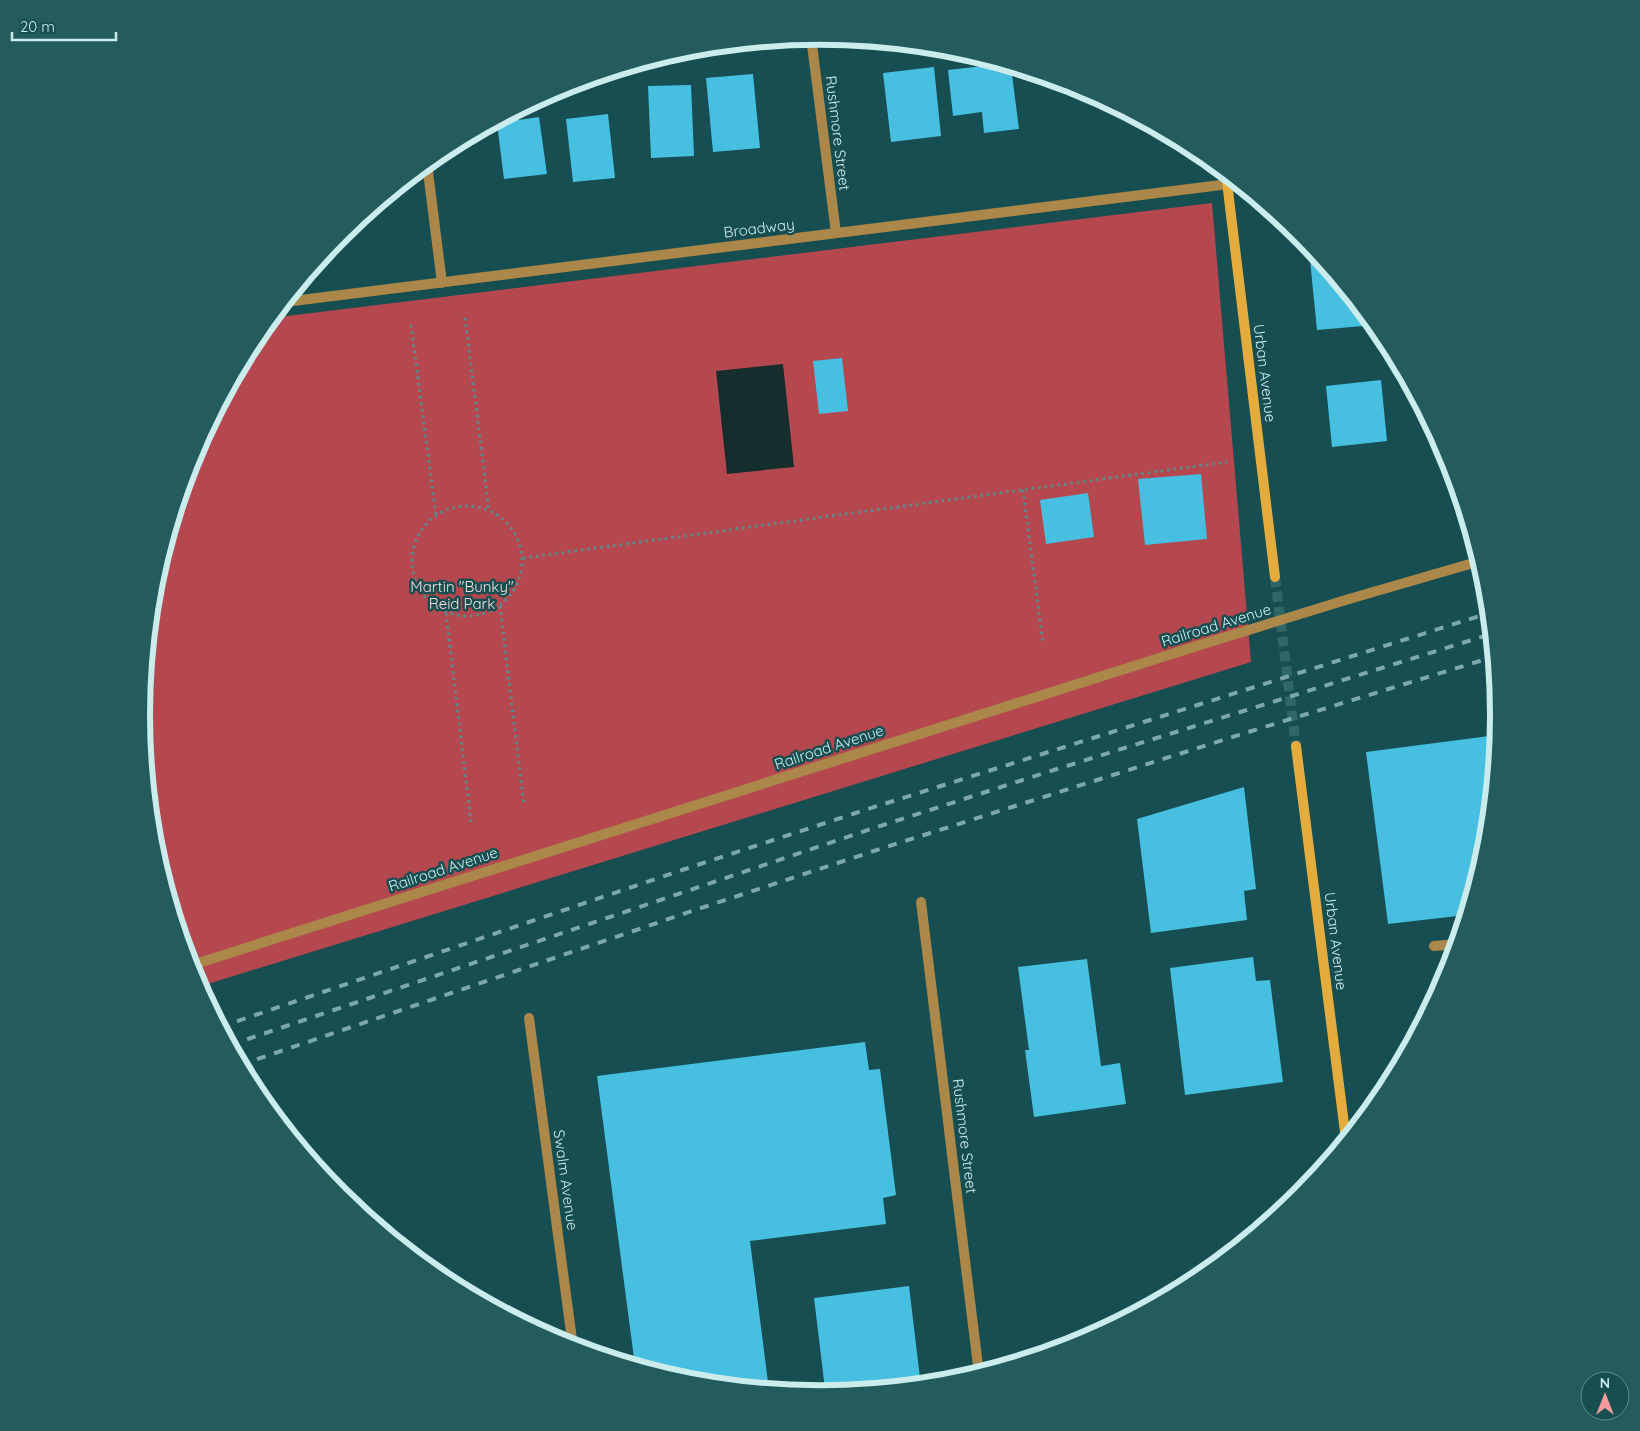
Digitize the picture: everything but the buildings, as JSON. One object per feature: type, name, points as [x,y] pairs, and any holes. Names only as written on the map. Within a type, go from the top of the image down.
[{"type":"street","name":"Rushmore Street","points":[[812,45],[836,233]]},
{"type":"street","points":[[428,172],[442,282]]},
{"type":"street","name":"Broadway","points":[[293,301],[836,233],[1224,181]]},
{"type":"street","name":"Urban Avenue","points":[[1231,186],[1275,577]]},
{"type":"street","name":"Railroad Avenue","points":[[198,964],[1200,645],[1473,563]]},
{"type":"street","name":"Urban Avenue","points":[[1296,746],[1345,1132]]},
{"type":"street","name":"Rushmore Street","points":[[921,902],[978,1367]]},
{"type":"street","points":[[1434,946],[1450,945]]},
{"type":"street","name":"Swalm Avenue","points":[[529,1018],[572,1338]]},
{"type":"path","points":[[465,318],[489,511]]},
{"type":"path","points":[[411,325],[436,516]]},
{"type":"path","points":[[523,558],[1227,462]]},
{"type":"path","points":[[1023,490],[1043,644]]},
{"type":"path","points":[[460,506],[478,507],[489,511],[509,524],[518,540],[523,558],[521,576],[513,593],[500,606],[483,615],[465,617],[446,614],[431,604],[418,589],[412,572],[412,554],[417,537],[427,522],[442,512],[460,506]]},
{"type":"path","points":[[500,606],[524,806]]},
{"type":"path","points":[[446,614],[471,822]]},
{"type":"green space","name":"Martin \"Bunky\" Reid Park","points":[[1212,203],[1251,662],[207,984],[185,931],[172,889],[155,803],[150,716],[155,628],[172,542],[185,500],[201,459],[239,380],[281,317]]},
{"type":"water","points":[[783,364],[794,467],[727,474],[716,371]]},
{"type":"tunnel","points":[[1275,577],[1296,746]]},
{"type":"railway","points":[[226,1025],[868,809],[1483,615]]},
{"type":"railway","points":[[235,1043],[874,828],[1486,636]]},
{"type":"railway","points":[[246,1063],[883,848],[1245,733],[1488,659]]}]
